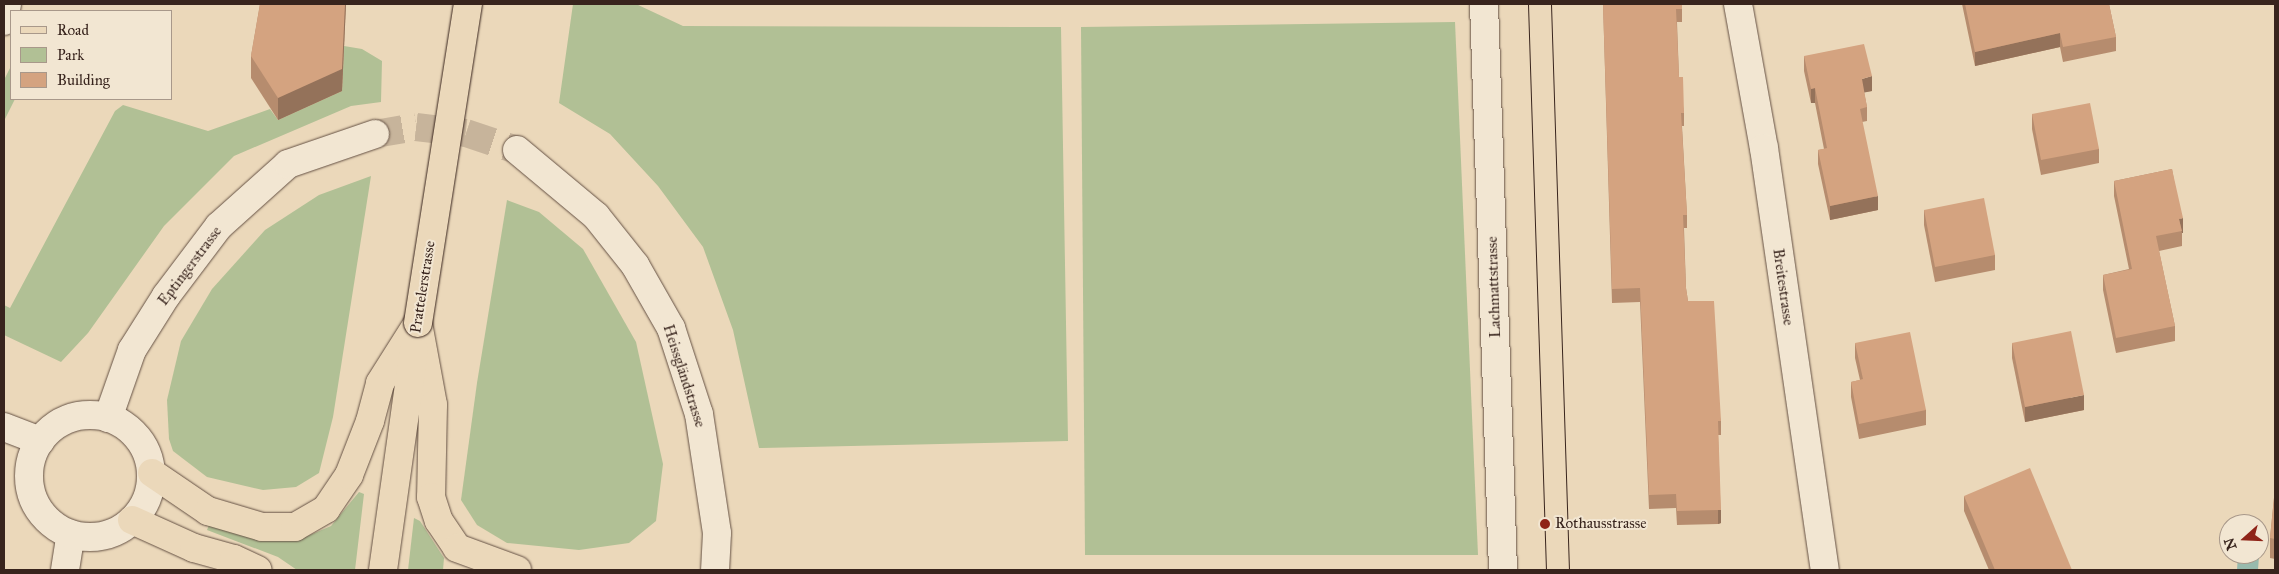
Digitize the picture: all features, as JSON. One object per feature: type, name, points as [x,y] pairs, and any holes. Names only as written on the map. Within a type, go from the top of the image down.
[{"type":"main road","name":"Prattelerstrasse","points":[[383,570],[418,323],[468,4]]},
{"type":"main road","points":[[152,473],[208,511],[262,528],[295,526],[303,522],[326,508],[348,475],[370,421],[380,383],[418,323]]},
{"type":"main road","points":[[418,323],[433,405],[430,497],[439,521],[457,548],[517,570]]},
{"type":"main road","points":[[132,520],[194,548],[234,559],[258,570]]},
{"type":"street","points":[[4,21],[8,4]]},
{"type":"street","name":"Lachmattstrasse","points":[[1484,4],[1503,570]]},
{"type":"street","name":"Breitestrasse","points":[[1738,4],[1764,148],[1825,570]]},
{"type":"street","name":"Eptingerstrasse","points":[[108,418],[132,350],[166,296],[219,226],[288,164],[375,134]]},
{"type":"street","name":"Heissgländstrasse","points":[[517,150],[596,216],[635,265],[671,328],[699,414],[716,533],[715,570]]},
{"type":"street","points":[[89,414],[108,418],[126,426],[139,439],[148,455],[152,473],[150,490],[132,520],[104,536],[71,534],[54,525],[41,512],[32,495],[29,477],[32,458],[40,441],[53,427],[70,418],[89,414]]},
{"type":"street","points":[[4,427],[40,441]]},
{"type":"street","points":[[64,570],[71,534]]},
{"type":"green space","points":[[573,4],[636,4],[683,26],[1061,27],[1068,441],[759,448],[733,330],[703,247],[658,186],[610,134],[559,103]]},
{"type":"green space","points":[[1455,22],[1478,555],[1085,555],[1081,27]]},
{"type":"green space","points":[[344,46],[362,49],[382,61],[381,102],[351,106],[234,156],[164,226],[88,333],[61,362],[4,335],[4,305],[10,308],[115,111],[123,105],[208,131],[270,109],[278,120],[342,91]]},
{"type":"green space","points":[[10,68],[10,100],[14,100],[4,121],[4,80]]},
{"type":"green space","points":[[371,176],[333,417],[319,473],[296,487],[263,490],[207,477],[173,451],[169,439],[167,400],[181,341],[212,289],[265,230],[319,195]]},
{"type":"green space","points":[[507,200],[539,212],[583,249],[636,342],[663,464],[656,521],[629,543],[579,550],[507,543],[477,525],[461,500],[477,383]]},
{"type":"green space","points":[[359,492],[364,494],[355,570],[297,570],[278,557],[207,530],[209,525],[266,541],[305,537],[331,526]]},
{"type":"green space","points":[[414,518],[420,521],[444,558],[443,570],[408,570]]},
{"type":"shaded area","points":[[2237,564],[2258,564],[2258,570],[2237,570]]},
{"type":"building","points":[[260,4],[345,4],[342,69],[278,98],[251,56]]},
{"type":"building","points":[[1603,4],[1682,4],[1682,9],[1676,9],[1679,77],[1683,77],[1684,113],[1681,113],[1687,215],[1683,215],[1686,288],[1688,301],[1714,301],[1721,421],[1718,421],[1721,510],[1677,511],[1676,494],[1649,495],[1640,288],[1612,289]]},
{"type":"building","points":[[1965,4],[2109,4],[2116,37],[2063,47],[2060,33],[1975,52]]},
{"type":"building","points":[[1864,44],[1872,76],[1862,79],[1867,107],[1860,109],[1878,196],[1830,206],[1818,150],[1827,148],[1815,88],[1811,89],[1804,56]]},
{"type":"building","points":[[2090,103],[2099,149],[2041,160],[2032,114]]},
{"type":"building","points":[[2172,169],[2183,218],[2179,219],[2182,231],[2156,236],[2175,326],[2116,338],[2103,275],[2132,269],[2114,181]]},
{"type":"building","points":[[1984,198],[1995,255],[1935,267],[1924,210]]},
{"type":"building","points":[[2071,331],[2084,395],[2025,407],[2012,343]]},
{"type":"building","points":[[1910,332],[1926,410],[1859,424],[1851,382],[1863,379],[1855,343]]},
{"type":"building","points":[[2030,468],[2072,570],[1995,570],[1964,496]]},
{"type":"building","points":[[2275,488],[2275,539],[2270,538]]},
{"type":"tunnel","points":[[375,134],[416,127],[466,133],[517,150]]},
{"type":"tram line","points":[[1528,4],[1546,570]]},
{"type":"tram line","points":[[1551,4],[1569,570]]},
{"type":"place","name":"Rothausstrasse","points":[[1545,524]]}]
